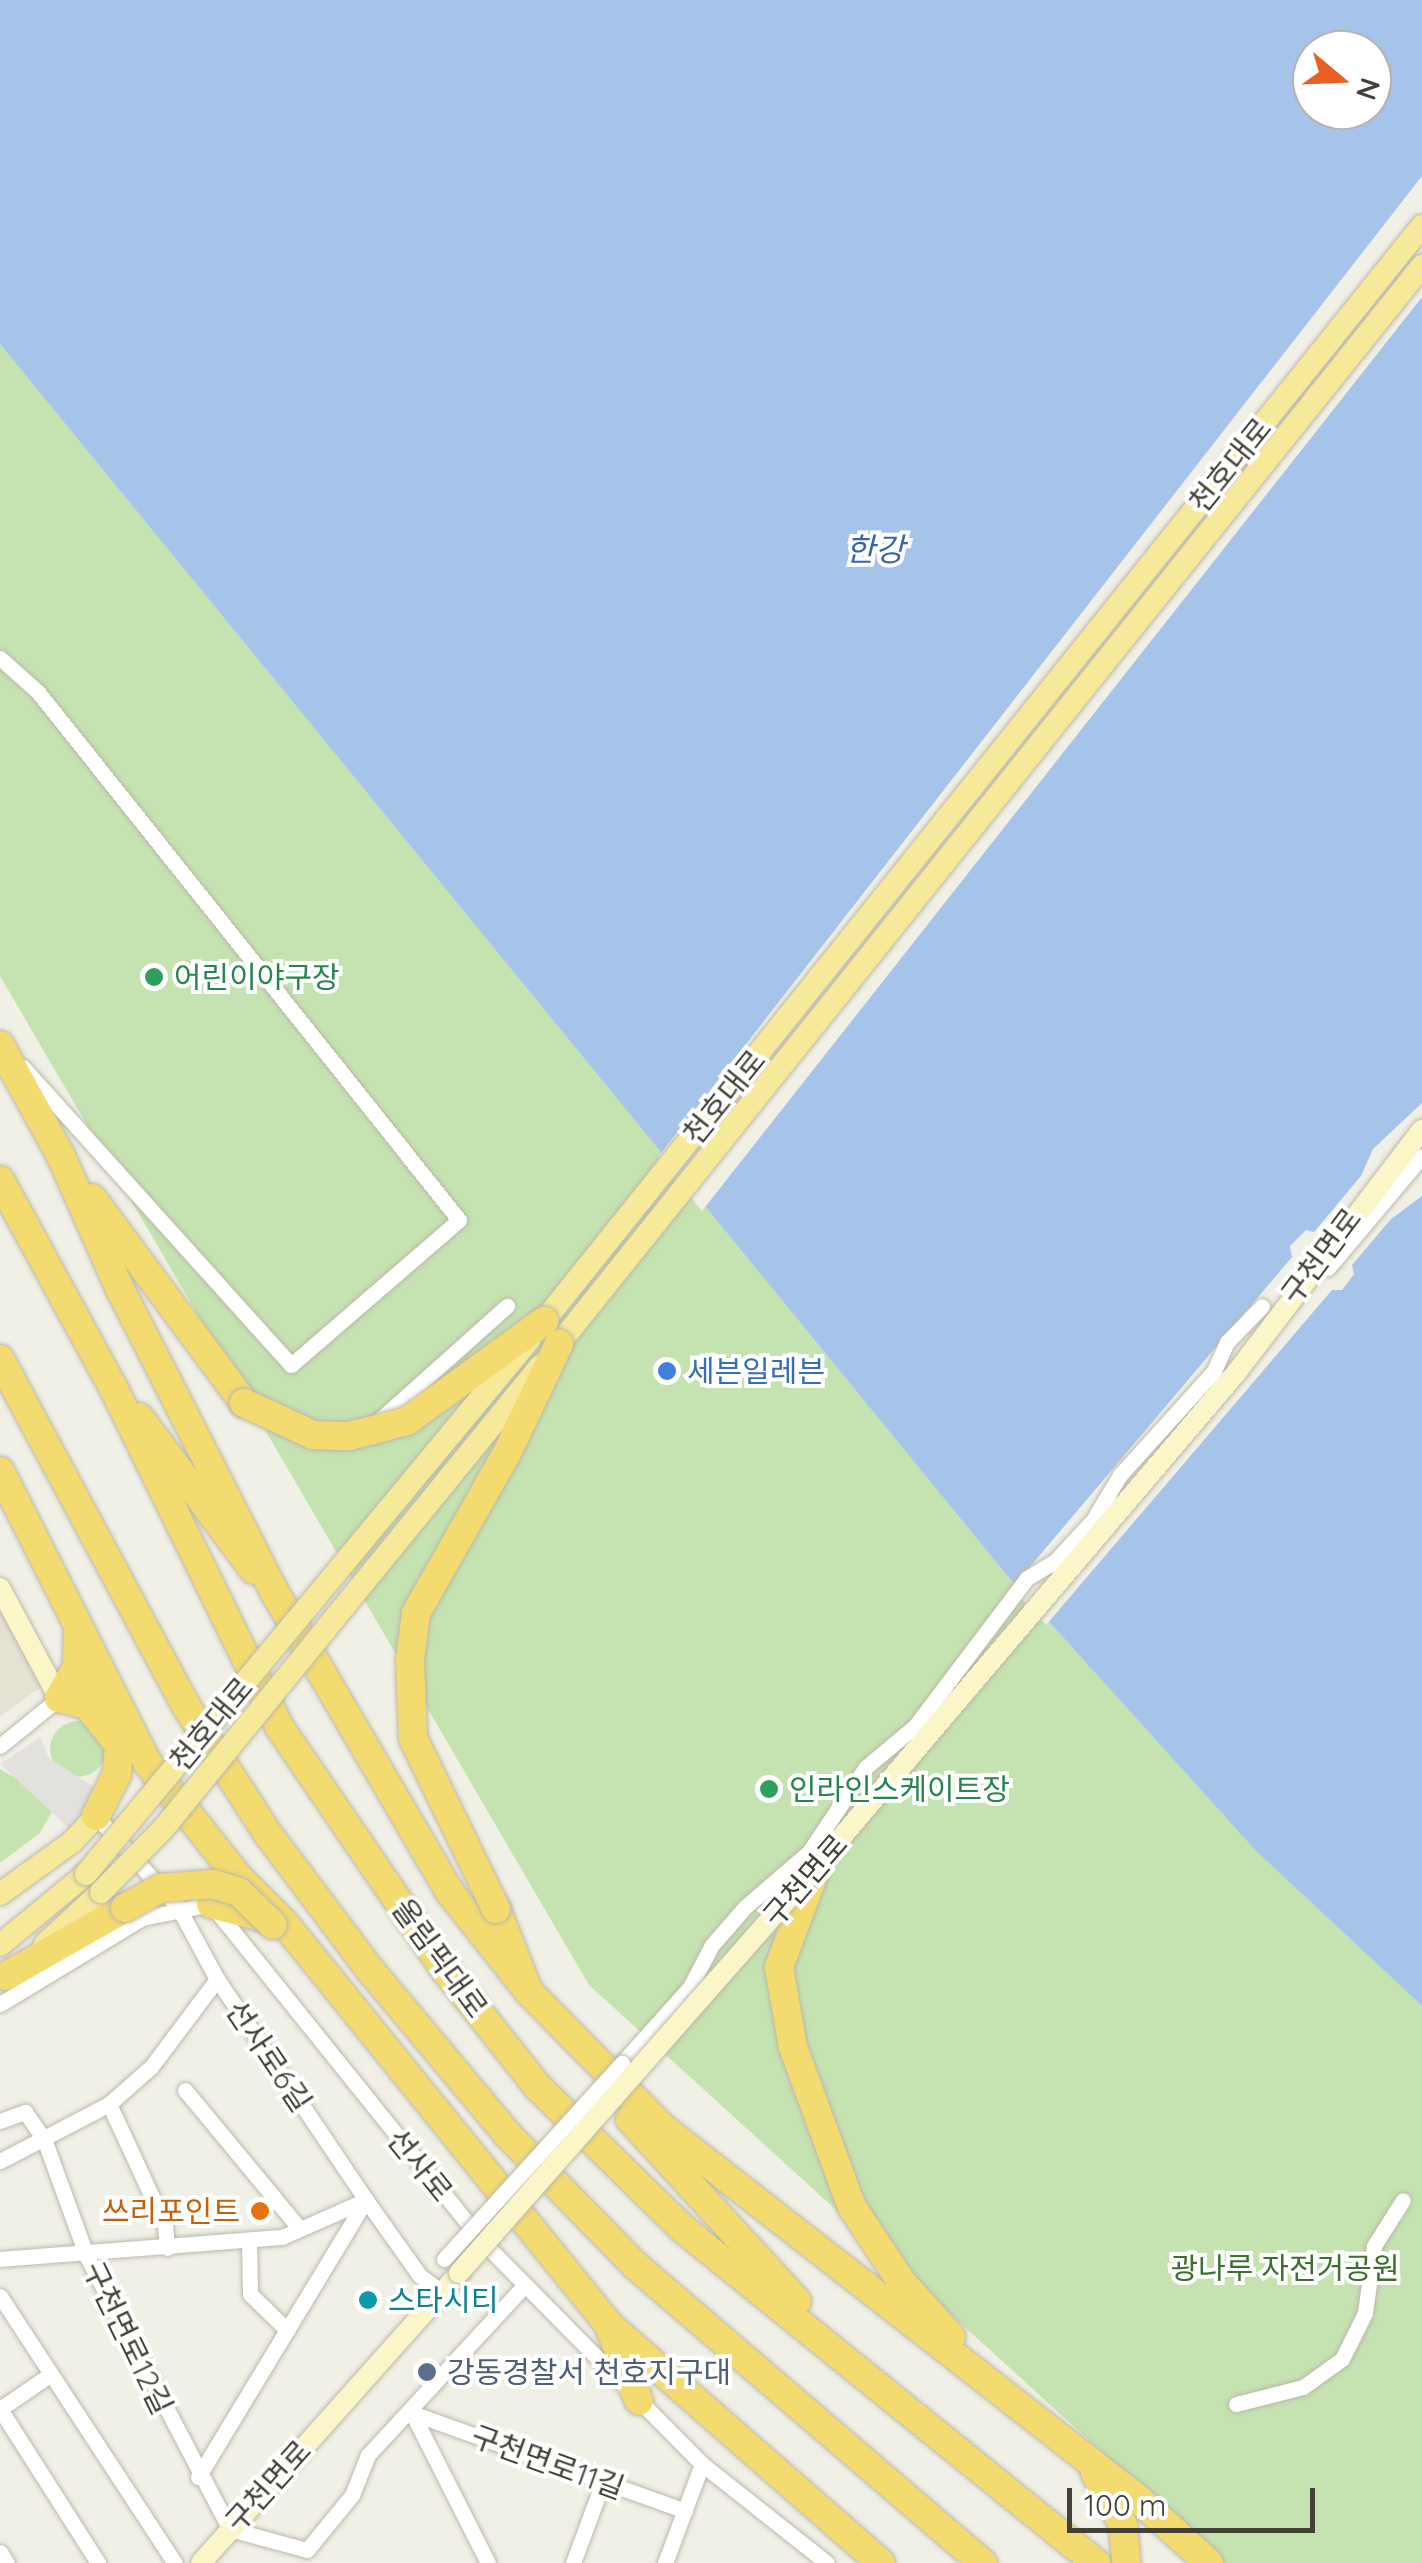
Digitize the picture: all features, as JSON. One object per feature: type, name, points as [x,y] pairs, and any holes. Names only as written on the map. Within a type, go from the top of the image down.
[{"type":"highway","points":[[0,1043],[61,1156],[119,1288],[275,1594],[449,1891],[536,2000],[566,2047],[856,2364]]},
{"type":"highway","points":[[61,1156],[244,1404],[313,1435],[350,1436],[407,1422],[551,1333]]},
{"type":"highway","name":"올림픽대로","points":[[0,1180],[114,1389],[280,1728],[446,1971],[537,2086],[682,2228],[856,2364],[1090,2558]]},
{"type":"highway","points":[[551,1333],[507,1452],[416,1613],[410,1660],[413,1738],[536,2000],[678,2140],[1086,2460],[1209,2563]]},
{"type":"highway","name":"올림픽대로","points":[[0,1359],[186,1706],[268,1834],[372,1972],[508,2135],[636,2266],[983,2563]]},
{"type":"highway","points":[[114,1389],[275,1594]]},
{"type":"highway","points":[[0,1456],[7,1483],[147,1762],[484,2190],[535,2235],[609,2325],[881,2563]]},
{"type":"highway","points":[[78,1618],[76,1667],[88,1705],[119,1745],[147,1762]]},
{"type":"highway","points":[[76,1667],[59,1698],[88,1705]]},
{"type":"highway","points":[[96,1816],[117,1774],[119,1745]]},
{"type":"highway","points":[[816,1866],[779,1966],[788,2029],[852,2207],[890,2267],[989,2385]]},
{"type":"highway","points":[[2,1987],[104,1891],[213,1884],[239,1892],[279,1925]]},
{"type":"highway","points":[[211,1904],[279,1925]]},
{"type":"highway","points":[[609,2325],[639,2402]]},
{"type":"highway","points":[[1086,2460],[1123,2525],[1126,2563]]},
{"type":"main road","name":"천호대로","points":[[0,1945],[104,1891],[163,1829],[1422,226]]},
{"type":"main road","name":"천호대로","points":[[551,1333],[1422,266]]},
{"type":"main road","name":"구천면로","points":[[200,2563],[442,2292],[451,2266],[816,1866],[1236,1373],[1422,1130]]},
{"type":"main road","points":[[0,1588],[59,1698]]},
{"type":"main road","points":[[0,1894],[72,1842],[96,1816]]},
{"type":"street","points":[[0,658],[38,692],[460,1220],[292,1365],[0,1043]]},
{"type":"street","points":[[1284,1323],[1422,1156]]},
{"type":"street","points":[[343,1453],[507,1306]]},
{"type":"street","points":[[451,2266],[690,1987],[712,1946],[745,1907],[809,1852],[866,1766],[915,1726],[1027,1578],[1054,1562],[1093,1520],[1120,1476],[1214,1371],[1228,1342],[1262,1306]]},
{"type":"street","points":[[0,1746],[59,1698]]},
{"type":"street","name":"선사로6길","points":[[96,1816],[178,1907],[217,1979],[366,2200],[420,2276],[442,2292]]},
{"type":"street","points":[[2,1987],[178,1907],[211,1904]]},
{"type":"street","name":"선사로","points":[[211,1904],[524,2286],[702,2464],[817,2560]]},
{"type":"street","points":[[0,2161],[109,2104],[151,2067],[217,1979]]},
{"type":"street","points":[[185,2090],[300,2228]]},
{"type":"street","points":[[109,2104],[165,2225],[167,2248]]},
{"type":"street","name":"구천면로12길","points":[[0,2120],[25,2112],[44,2139],[88,2257],[198,2478],[230,2528]]},
{"type":"street","points":[[0,2259],[88,2257],[249,2240],[300,2228],[366,2200]]},
{"type":"street","points":[[198,2478],[366,2200]]},
{"type":"street","points":[[1236,2404],[1302,2387],[1342,2359],[1366,2313],[1374,2246],[1403,2200]]},
{"type":"street","points":[[249,2240],[250,2294],[286,2330]]},
{"type":"street","points":[[230,2528],[313,2557],[352,2496],[368,2455],[412,2413],[524,2286]]},
{"type":"street","points":[[0,2296],[175,2563]]},
{"type":"street","points":[[51,2374],[0,2409],[98,2563]]},
{"type":"street","name":"구천면로11길","points":[[412,2413],[685,2511]]},
{"type":"street","name":"구천면로11길","points":[[412,2413],[488,2563]]},
{"type":"street","points":[[665,2563],[702,2464]]},
{"type":"street","points":[[573,2563],[603,2482]]},
{"type":"street","points":[[0,2552],[7,2563]]},
{"type":"shaded area","points":[[0,1603],[43,1686],[0,1716]]},
{"type":"shaded area","points":[[40,1737],[49,1758],[102,1792],[73,1832],[0,1764]]},
{"type":"green space","name":"광나루 자전거공원","points":[[0,344],[1005,1573],[1256,1851],[1422,2006],[1422,2563],[1224,2563],[589,1985],[0,976]]},
{"type":"green space","points":[[78,1721],[98,1729],[106,1749],[98,1769],[78,1777],[58,1769],[50,1749],[58,1729]]},
{"type":"green space","points":[[0,1769],[46,1795],[52,1812],[40,1833],[0,1863]]},
{"type":"water","name":"한강","points":[[0,0],[1422,0],[1422,2006],[1256,1851],[1005,1573],[0,344]]},
{"type":"pier","points":[[1422,176],[1422,297],[702,1211],[658,1157]]},
{"type":"pier","points":[[1422,1103],[1422,1196],[1391,1219],[1352,1265],[1354,1274],[1342,1290],[1332,1290],[1046,1625],[1012,1588],[1292,1257],[1290,1246],[1306,1230],[1314,1232],[1361,1176],[1373,1149]]},
{"type":"place","name":"어린이야구장","points":[[154,977]]},
{"type":"place","name":"세븐일레븐","points":[[667,1371]]},
{"type":"place","name":"인라인스케이트장","points":[[769,1789]]},
{"type":"place","name":"쓰리포인트","points":[[260,2211]]},
{"type":"place","name":"스타시티","points":[[368,2300]]},
{"type":"place","name":"강동경찰서 천호지구대","points":[[427,2372]]}]
